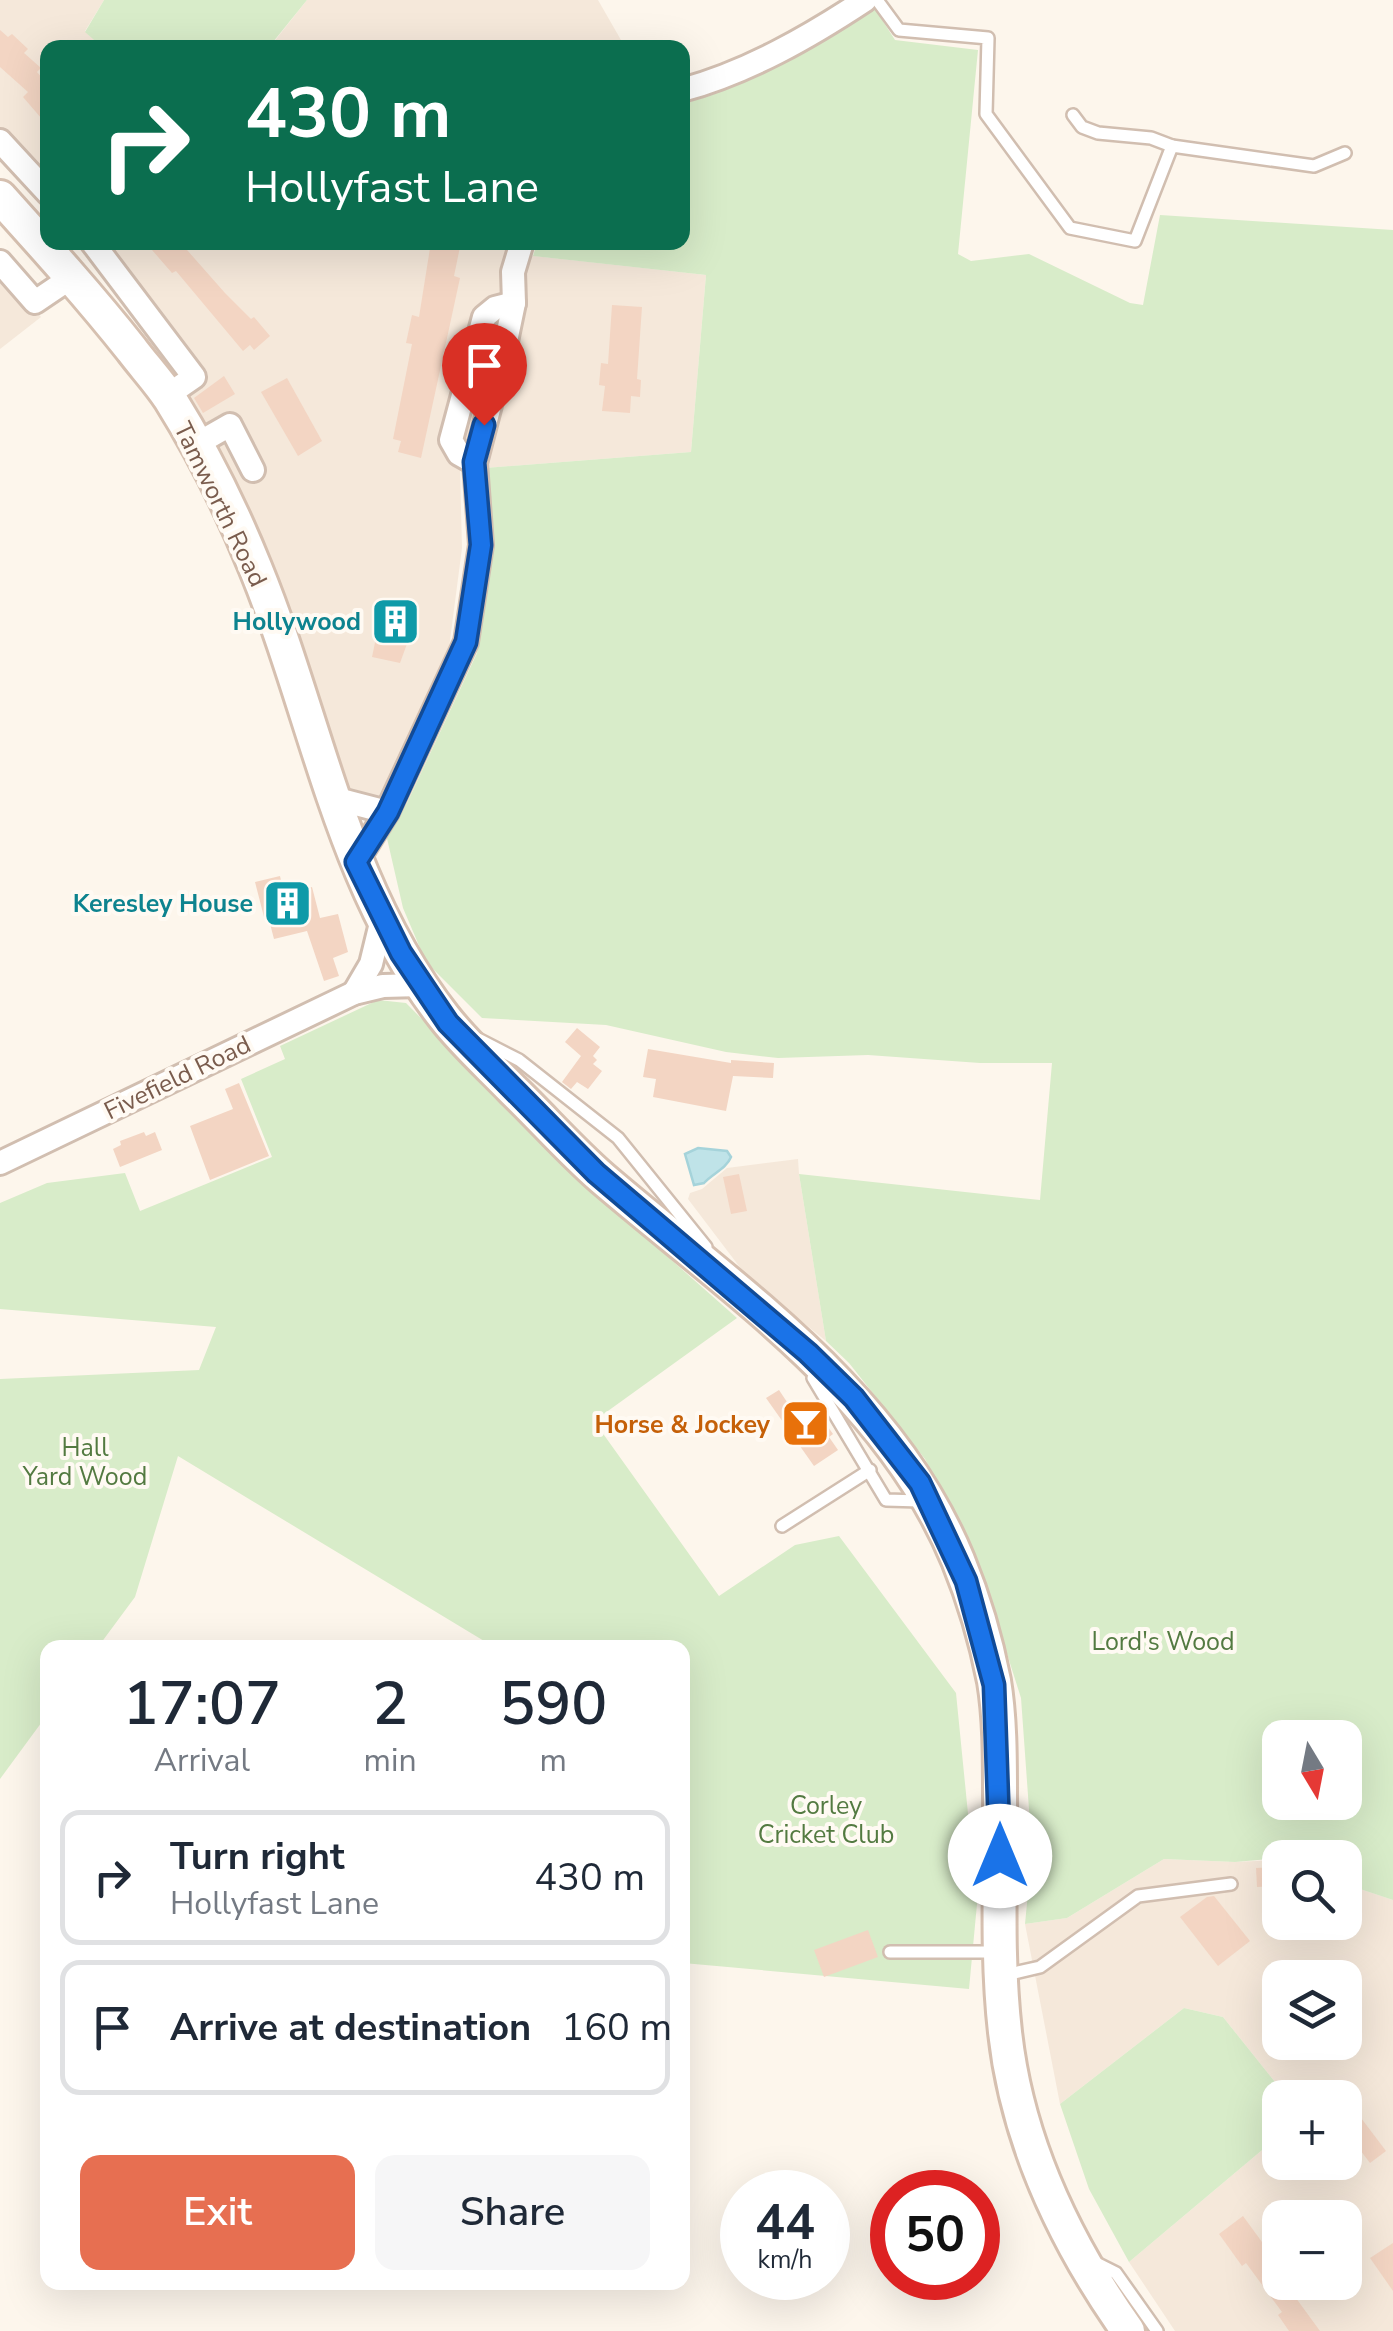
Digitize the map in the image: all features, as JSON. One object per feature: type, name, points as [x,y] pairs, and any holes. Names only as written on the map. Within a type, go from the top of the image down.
[{"type":"main road","name":"Tamworth Road","points":[[0,198],[40,242]]},
{"type":"main road","name":"Tamworth Road","points":[[47,250],[168,394],[195,444],[256,570],[356,862],[382,919],[420,984],[448,1023],[596,1173],[749,1300],[866,1412],[930,1501],[973,1600],[994,1685],[1000,1776],[1001,1964],[1006,2039],[1022,2119],[1048,2192],[1079,2254],[1128,2331]]},
{"type":"street","points":[[690,88],[722,79],[824,28],[865,0]]},
{"type":"street","points":[[0,140],[40,184]]},
{"type":"street","points":[[98,250],[194,376],[168,394]]},
{"type":"street","points":[[356,862],[388,812],[466,642],[481,545],[474,462],[514,303],[514,272],[520,250]]},
{"type":"street","points":[[0,262],[35,302],[72,277]]},
{"type":"street","points":[[195,444],[225,418],[253,470]]},
{"type":"street","points":[[333,798],[388,812]]},
{"type":"street","points":[[354,993],[371,964],[382,919]]},
{"type":"street","name":"Fivefield Road","points":[[0,1162],[354,993],[383,986],[420,984]]},
{"type":"lane","points":[[877,0],[899,30],[988,38],[986,114],[1070,228],[1135,242],[1172,146]]},
{"type":"lane","points":[[1073,115],[1082,127],[1098,132],[1314,166],[1345,153]]},
{"type":"lane","points":[[786,1333],[886,1500],[930,1501]]},
{"type":"lane","points":[[782,1526],[870,1470]]},
{"type":"lane","points":[[890,1952],[1040,1967],[1138,1896],[1231,1884]]},
{"type":"lane","points":[[1079,2254],[1116,2273],[1157,2331]]},
{"type":"shaded area","points":[[0,0],[104,0],[85,31],[95,40],[40,40],[40,177],[0,133]]},
{"type":"shaded area","points":[[307,0],[598,0],[621,40],[275,40]]},
{"type":"shaded area","points":[[107,250],[507,250],[507,253],[706,275],[691,452],[460,470],[462,548],[449,648],[381,801],[342,788],[179,393],[199,375],[145,291]]},
{"type":"shaded area","points":[[0,271],[41,317],[0,349]]},
{"type":"shaded area","points":[[798,1159],[826,1341],[748,1278],[688,1199],[690,1193],[702,1189],[727,1168]]},
{"type":"shaded area","points":[[1164,1859],[1262,1861],[1262,1940],[1362,1940],[1362,1890],[1393,1900],[1393,2331],[1175,2331],[1129,2262],[1262,2150],[1262,2180],[1362,2180],[1362,2080],[1273,2080],[1223,2017],[1184,2008],[1060,2104],[1025,1924],[1067,1918]]},
{"type":"green space","points":[[104,0],[307,0],[275,40],[94,40],[85,32]]},
{"type":"green space","name":"Lord's Wood","points":[[872,4],[895,40],[978,50],[958,254],[971,261],[1029,254],[1130,303],[1143,305],[1160,215],[1393,230],[1393,1900],[1362,1890],[1362,1840],[1262,1840],[1262,1860],[1164,1859],[1067,1918],[1025,1924],[1032,1851],[1021,1698],[977,1559],[925,1459],[849,1363],[826,1341],[799,1174],[1040,1200],[1052,1063],[980,1063],[868,1055],[778,1058],[726,1052],[606,1025],[482,1018],[426,962],[403,908],[386,834],[407,803],[477,653],[492,527],[485,468],[691,452],[706,275],[533,256],[535,250],[690,250],[690,101],[757,73]]},
{"type":"green space","points":[[378,1000],[406,1003],[590,1188],[737,1318],[594,1421],[719,1596],[795,1545],[839,1536],[956,1693],[977,1904],[969,1989],[690,1964],[690,1640],[482,1640],[178,1456],[135,1597],[103,1640],[40,1640],[40,1725],[0,1779],[0,1379],[199,1370],[216,1327],[0,1309],[0,1203],[47,1183],[125,1173],[140,1211],[272,1157],[241,1079],[285,1059],[280,1046]]},
{"type":"green space","points":[[1184,2008],[1223,2017],[1273,2080],[1262,2080],[1262,2150],[1129,2262],[1089,2189],[1060,2104]]},
{"type":"water","points":[[698,1148],[727,1151],[731,1157],[704,1183],[694,1185],[685,1154]]},
{"type":"building","points":[[0,30],[8,37],[12,34],[28,49],[24,53],[40,67],[37,72],[40,117],[23,97],[28,92],[0,67]]},
{"type":"building","points":[[152,250],[187,250],[270,336],[254,350],[250,345],[243,351],[176,271],[172,273]]},
{"type":"building","points":[[430,250],[459,250],[454,276],[460,278],[421,458],[398,452],[401,441],[393,439],[412,344],[406,343],[412,315],[419,317]]},
{"type":"building","points":[[612,305],[642,307],[637,379],[641,380],[640,397],[631,396],[630,413],[602,411],[605,386],[599,385],[601,363],[608,364]]},
{"type":"building","points":[[224,376],[235,394],[203,413],[194,398]]},
{"type":"building","points":[[287,378],[322,441],[298,456],[261,392]]},
{"type":"building","name":"Hollywood","points":[[385,599],[419,611],[400,663],[372,657],[377,633],[373,632]]},
{"type":"building","name":"Keresley House","points":[[280,876],[284,894],[312,887],[320,918],[338,914],[348,952],[333,958],[339,976],[324,981],[307,931],[274,939],[255,882]]},
{"type":"building","points":[[577,1028],[600,1047],[593,1056],[597,1060],[593,1064],[602,1071],[588,1089],[577,1082],[571,1089],[562,1082],[581,1056],[565,1042]]},
{"type":"building","points":[[648,1049],[731,1063],[774,1063],[773,1078],[733,1076],[726,1111],[653,1097],[656,1079],[643,1077]]},
{"type":"building","points":[[239,1083],[269,1156],[210,1180],[190,1126],[233,1109],[225,1089]]},
{"type":"building","points":[[144,1132],[146,1136],[155,1132],[162,1150],[120,1167],[113,1149],[121,1145],[120,1141]]},
{"type":"building","points":[[739,1174],[747,1211],[731,1214],[723,1177]]},
{"type":"building","name":"Horse & Jockey","points":[[779,1390],[795,1414],[811,1403],[833,1434],[829,1437],[838,1450],[814,1466],[766,1398]]},
{"type":"building","points":[[1256,1868],[1262,1868],[1262,1887],[1257,1887]]},
{"type":"building","points":[[1214,1896],[1250,1941],[1218,1966],[1180,1917]]},
{"type":"building","points":[[868,1930],[878,1957],[824,1977],[814,1950]]},
{"type":"building","points":[[1362,2119],[1386,2151],[1370,2163],[1362,2152]]},
{"type":"building","points":[[1243,2216],[1262,2242],[1262,2285],[1246,2263],[1242,2266],[1219,2234]]},
{"type":"building","points":[[1393,2243],[1393,2291],[1370,2258]]},
{"type":"building","points":[[1273,2300],[1297,2300],[1320,2331],[1289,2331],[1278,2315],[1282,2312]]},
{"type":"place","name":"Hollywood","points":[[396,621]]},
{"type":"place","name":"Keresley House","points":[[288,903]]},
{"type":"place","name":"Horse & Jockey","points":[[805,1424]]},
{"type":"route","points":[[484,425],[474,462],[481,545],[466,642],[388,812],[356,862],[401,953],[448,1023],[596,1173],[808,1353],[879,1427],[920,1483],[973,1600],[994,1685],[1000,1856]]},
{"type":"park label","name":"Hall Yard Wood","points":[[85,1462]]},
{"type":"park label","name":"Corley Cricket Club","points":[[826,1820]]}]
